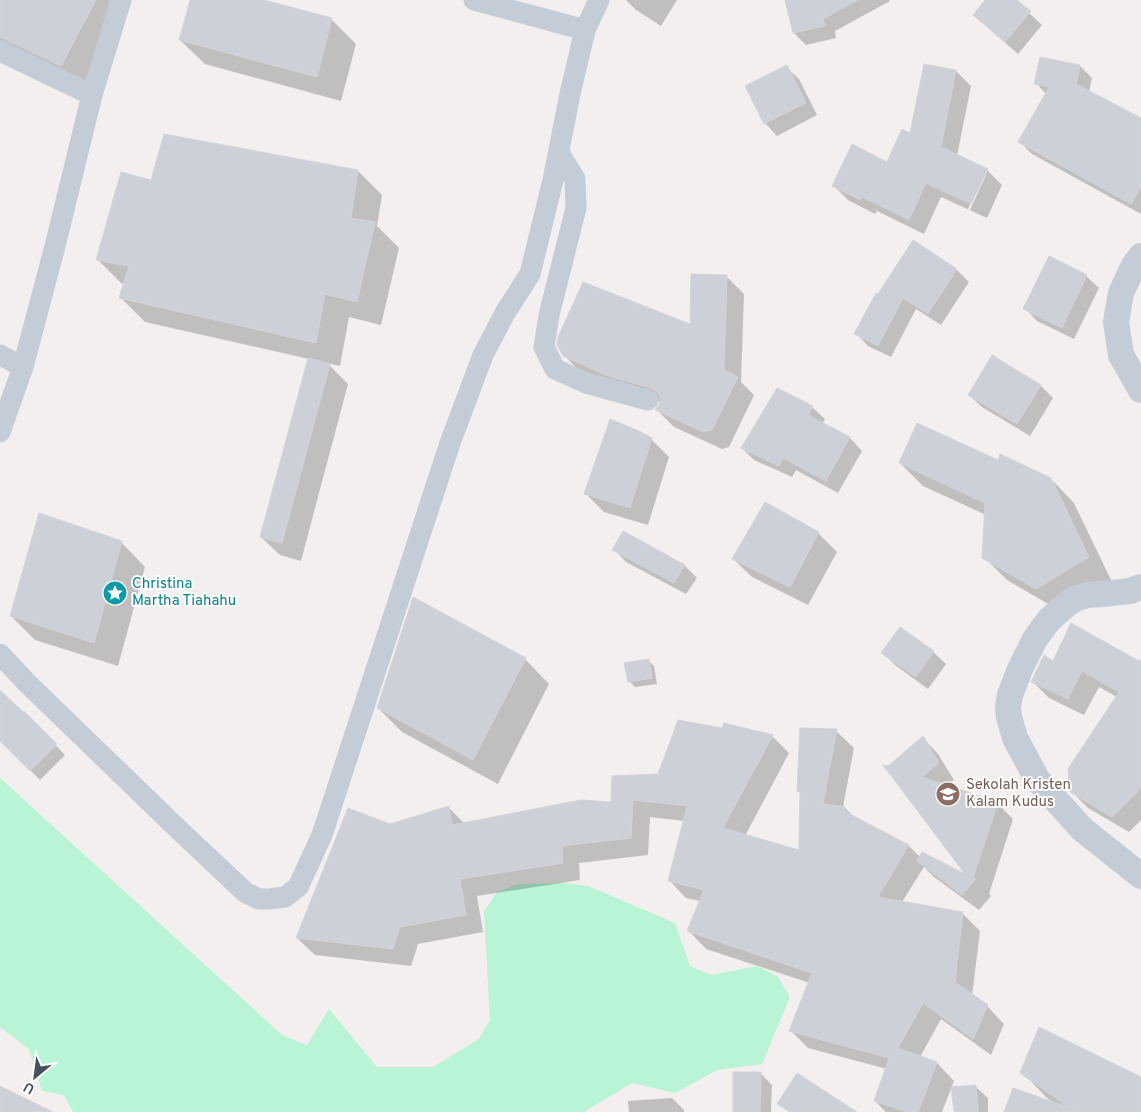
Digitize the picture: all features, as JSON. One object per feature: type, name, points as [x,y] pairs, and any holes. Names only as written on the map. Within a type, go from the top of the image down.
[{"type":"street","points":[[0,432],[23,367],[92,95],[121,0]]},
{"type":"street","points":[[474,0],[585,30]]},
{"type":"street","points":[[0,654],[27,683],[178,830],[245,892],[259,899],[269,899],[285,897],[298,887],[322,835],[450,444],[483,355],[505,313],[530,274],[559,154],[570,94],[585,30],[598,0]]},
{"type":"street","points":[[0,52],[92,95]]},
{"type":"street","points":[[559,154],[575,179],[576,208],[549,315],[544,347],[555,368],[586,383],[648,400]]},
{"type":"street","points":[[1141,256],[1134,265],[1121,293],[1116,322],[1121,355],[1141,390]]},
{"type":"street","points":[[0,355],[23,367]]},
{"type":"street","points":[[1141,587],[1130,591],[1094,594],[1077,598],[1049,620],[1035,639],[1020,669],[1008,706],[1015,738],[1037,779],[1082,829],[1141,876]]},
{"type":"green space","points":[[0,778],[282,1035],[307,1045],[329,1009],[377,1067],[433,1067],[479,1039],[490,1020],[484,911],[497,892],[518,884],[565,883],[588,886],[675,923],[690,966],[711,975],[757,966],[778,977],[790,997],[762,1064],[717,1070],[675,1093],[632,1083],[584,1112],[73,1112],[64,1095],[42,1091],[29,1049],[0,1027]]},
{"type":"building","points":[[0,0],[96,0],[61,66],[0,37]]},
{"type":"building","points":[[190,0],[264,0],[332,18],[317,77],[179,40]]},
{"type":"building","points":[[785,0],[858,0],[823,19],[825,26],[793,33]]},
{"type":"building","points":[[985,0],[1017,0],[1031,11],[1005,42],[973,15]]},
{"type":"building","points":[[1040,57],[1080,65],[1076,84],[1141,118],[1141,187],[1131,204],[1018,142],[1049,87],[1034,84]]},
{"type":"building","points":[[924,64],[956,70],[941,147],[988,169],[971,204],[926,183],[909,220],[862,197],[860,200],[832,186],[852,144],[887,162],[902,129],[910,133]]},
{"type":"building","points":[[787,65],[806,103],[764,124],[745,86]]},
{"type":"building","points":[[164,134],[358,170],[351,218],[375,222],[357,302],[325,294],[316,343],[119,298],[129,266],[96,260],[121,172],[151,180]]},
{"type":"building","points":[[913,240],[957,269],[928,314],[903,298],[878,346],[854,334],[876,293],[878,294]]},
{"type":"building","points":[[1049,256],[1087,275],[1062,328],[1023,309]]},
{"type":"building","points":[[691,274],[727,275],[724,370],[738,377],[712,430],[704,432],[655,410],[660,403],[660,396],[651,388],[608,376],[563,356],[557,345],[558,337],[583,282],[690,324]]},
{"type":"building","points":[[992,355],[1041,385],[1017,424],[968,395]]},
{"type":"building","points":[[308,358],[330,364],[282,543],[260,537]]},
{"type":"building","points":[[777,388],[813,406],[808,415],[850,437],[826,481],[783,458],[779,466],[741,448]]},
{"type":"building","points":[[610,419],[652,438],[630,508],[584,494]]},
{"type":"building","points":[[917,423],[998,460],[1000,454],[1051,478],[1089,557],[1036,589],[982,558],[985,503],[899,463]]},
{"type":"building","points":[[765,502],[819,532],[790,587],[732,559]]},
{"type":"building","points":[[39,513],[122,541],[94,643],[10,616]]},
{"type":"building","points":[[623,531],[685,565],[674,583],[612,550]]},
{"type":"building","points":[[413,597],[526,658],[473,760],[377,708]]},
{"type":"building","points":[[1071,623],[1139,661],[1141,659],[1141,788],[1112,817],[1070,792],[1068,769],[1119,692],[1082,671],[1068,699],[1031,682],[1044,655],[1053,661]]},
{"type":"building","points":[[900,627],[934,651],[916,677],[881,653]]},
{"type":"building","points":[[649,659],[652,678],[628,682],[624,663]]},
{"type":"building","points":[[0,690],[57,744],[30,771],[0,741]]},
{"type":"building","points":[[678,720],[722,728],[724,723],[773,735],[723,828],[799,850],[800,792],[797,791],[800,728],[837,729],[823,804],[845,807],[844,811],[909,845],[878,897],[963,912],[955,982],[988,1005],[973,1039],[923,1003],[898,1048],[937,1062],[918,1112],[908,1112],[874,1101],[889,1058],[789,1031],[812,973],[687,931],[704,890],[668,881],[687,806],[633,800],[631,838],[562,846],[563,863],[460,879],[466,915],[400,927],[393,949],[296,938],[348,808],[390,824],[449,806],[452,825],[581,800],[611,802],[612,776],[658,774]]},
{"type":"building","points":[[923,736],[939,763],[922,777],[998,802],[973,878],[976,879],[962,895],[917,861],[922,852],[965,874],[883,765],[888,766]]},
{"type":"building","points":[[1039,1027],[1141,1077],[1141,1112],[1074,1112],[1072,1110],[1072,1112],[1004,1112],[1013,1088],[1068,1107],[1020,1073]]},
{"type":"building","points":[[733,1072],[761,1072],[760,1112],[733,1112]]},
{"type":"building","points":[[797,1073],[857,1112],[790,1112],[777,1104]]},
{"type":"building","points":[[976,1085],[978,1112],[954,1112],[951,1087]]},
{"type":"building","points":[[0,1086],[53,1112],[0,1112]]},
{"type":"place","name":"Christina Martha Tiahahu","points":[[115,593]]},
{"type":"place","name":"Sekolah Kristen Kalam Kudus","points":[[948,794]]}]
